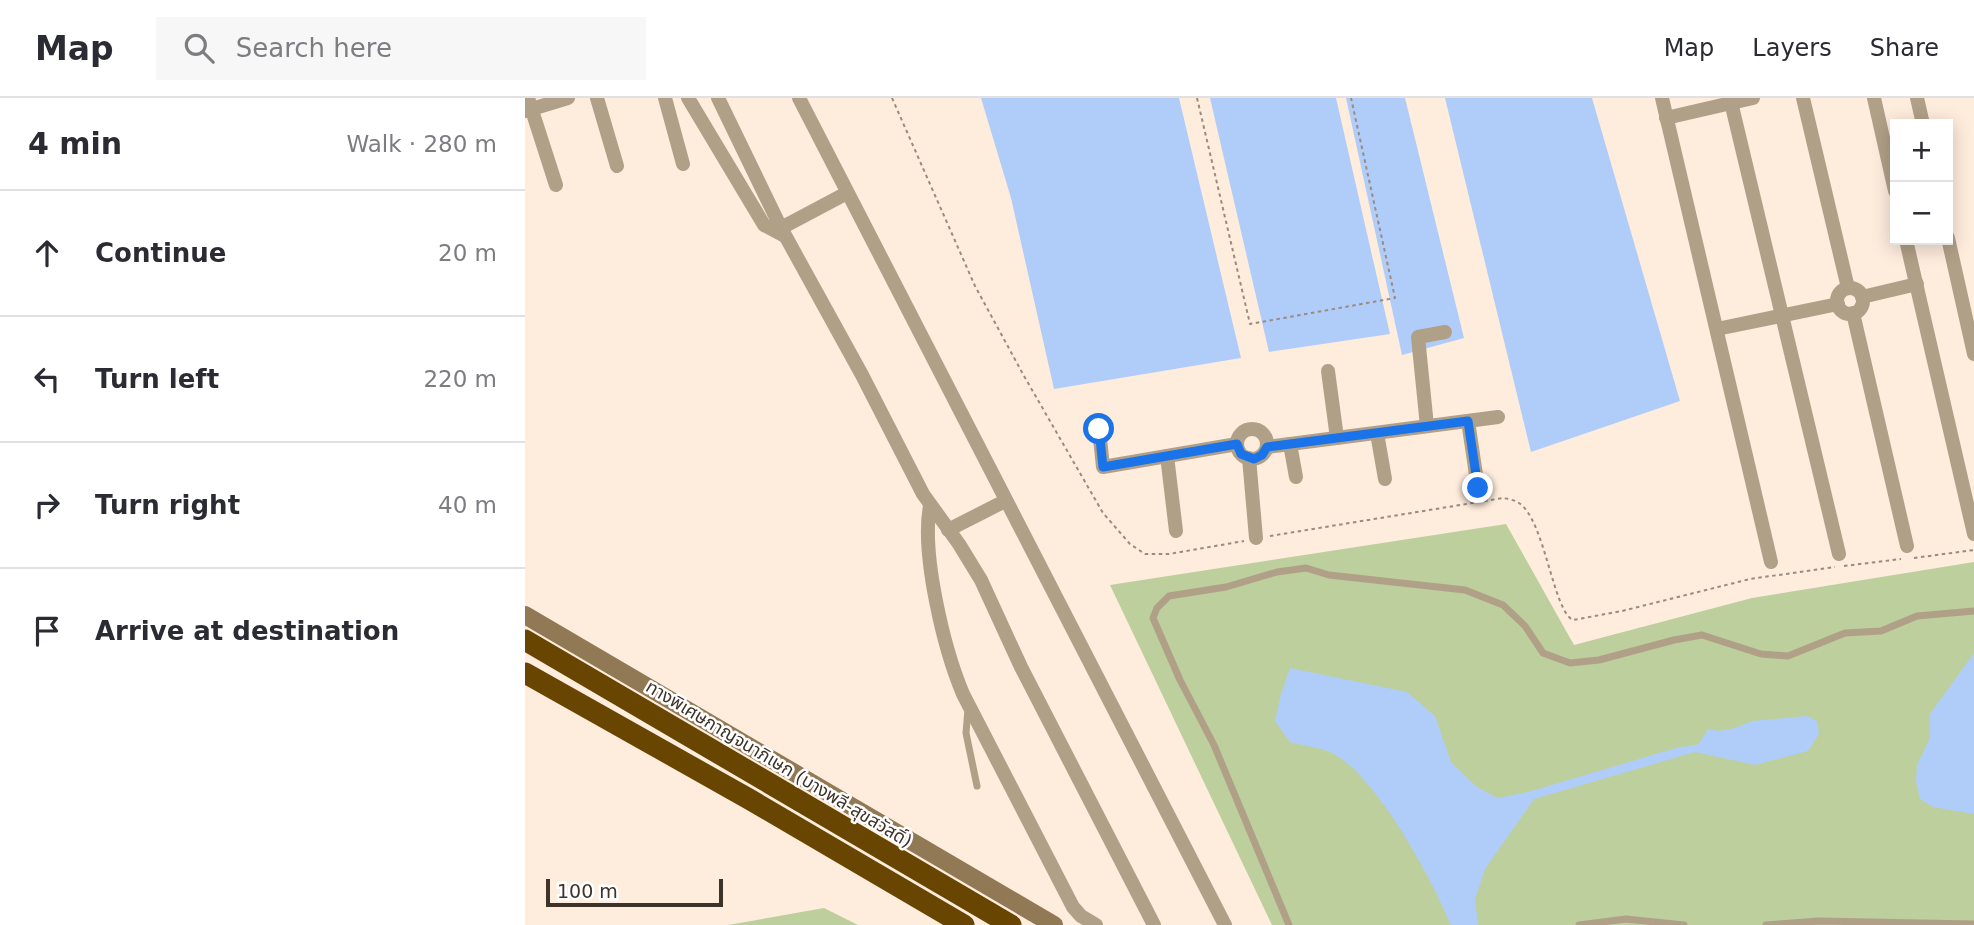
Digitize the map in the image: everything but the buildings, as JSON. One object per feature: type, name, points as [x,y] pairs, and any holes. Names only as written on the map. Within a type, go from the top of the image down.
[{"type":"highway","name":"ทางพิเศษกาญจนาภิเษก (บางพลี-สุขสวัสดิ์)","points":[[525,640],[1011,925]]},
{"type":"highway","points":[[525,673],[749,799],[964,925]]},
{"type":"main road","points":[[525,615],[1054,925]]},
{"type":"street","points":[[556,185],[528,106],[568,98]]},
{"type":"street","points":[[597,98],[617,166]]},
{"type":"street","points":[[665,98],[683,164]]},
{"type":"street","points":[[688,98],[765,225],[784,232]]},
{"type":"street","points":[[718,98],[784,232],[930,506],[981,580],[1021,667],[1154,925]]},
{"type":"street","points":[[799,98],[1225,925]]},
{"type":"street","points":[[1662,98],[1771,562]]},
{"type":"street","points":[[1666,118],[1753,98]]},
{"type":"street","points":[[1803,98],[1848,288]]},
{"type":"street","points":[[1874,98],[1893,182]]},
{"type":"street","points":[[1917,98],[1922,119]]},
{"type":"street","points":[[1731,101],[1839,554]]},
{"type":"street","points":[[784,232],[847,193]]},
{"type":"street","points":[[1907,245],[1974,534]]},
{"type":"street","points":[[1950,245],[1968,305],[1974,354]]},
{"type":"street","points":[[1863,297],[1917,284]]},
{"type":"street","points":[[1848,288],[1857,290],[1863,297],[1862,304],[1853,313],[1846,313],[1837,304],[1841,291],[1848,288]]},
{"type":"street","points":[[1717,329],[1837,304]]},
{"type":"street","points":[[1853,313],[1907,547]]},
{"type":"street","points":[[1427,426],[1418,337],[1445,332]]},
{"type":"street","points":[[1328,371],[1336,438]]},
{"type":"street","points":[[1267,447],[1266,437],[1254,428],[1240,434],[1237,444],[1241,454],[1258,458],[1267,447],[1498,417]]},
{"type":"street","points":[[1468,421],[1478,488]]},
{"type":"street","points":[[1099,429],[1103,467],[1237,444]]},
{"type":"street","points":[[1377,433],[1385,479]]},
{"type":"street","points":[[1290,444],[1296,477]]},
{"type":"street","points":[[1167,456],[1176,531]]},
{"type":"street","points":[[1249,458],[1256,538]]},
{"type":"street","points":[[948,530],[1005,500]]},
{"type":"street","points":[[930,506],[928,533],[934,585],[953,670],[1073,907],[1081,916],[1097,925]]},
{"type":"lane","points":[[1289,925],[1214,745],[1180,680],[1153,618],[1157,608],[1170,596],[1226,587],[1277,572],[1305,568],[1329,576],[1465,590],[1503,605],[1525,626],[1543,653],[1570,663],[1599,660],[1702,635],[1761,654],[1788,656],[1845,632],[1881,631],[1917,616],[1974,611]]},
{"type":"lane","points":[[969,704],[966,733],[977,786]]},
{"type":"lane","points":[[1579,925],[1626,919],[1684,925]]},
{"type":"lane","points":[[1766,925],[1819,921],[1974,924]]},
{"type":"path","points":[[892,98],[975,286],[1024,376],[1103,513],[1130,544],[1145,554],[1169,554],[1503,498],[1521,503],[1532,521],[1566,614],[1573,620],[1582,620],[1750,579],[1974,550]]},
{"type":"path","points":[[1197,98],[1250,324],[1395,298],[1351,98]]},
{"type":"green space","points":[[1506,524],[1574,645],[1752,598],[1974,562],[1974,925],[1272,925],[1110,585]]},
{"type":"green space","points":[[824,908],[858,925],[728,925]]},
{"type":"water","points":[[981,98],[1179,98],[1241,358],[1054,389],[1011,198]]},
{"type":"water","points":[[1210,98],[1336,98],[1390,334],[1269,352]]},
{"type":"water","points":[[1346,98],[1405,98],[1464,338],[1402,355]]},
{"type":"water","points":[[1445,98],[1592,98],[1680,401],[1531,452]]},
{"type":"water","points":[[1974,653],[1974,814],[1933,807],[1920,799],[1916,781],[1917,765],[1930,738],[1930,714]]},
{"type":"water","points":[[1290,668],[1407,692],[1435,716],[1451,762],[1477,787],[1497,798],[1528,792],[1676,748],[1699,744],[1708,729],[1720,731],[1752,721],[1807,716],[1817,721],[1819,734],[1808,751],[1755,765],[1695,752],[1534,799],[1485,869],[1475,899],[1478,925],[1451,925],[1417,856],[1384,805],[1366,783],[1349,765],[1332,753],[1290,742],[1275,721]]},
{"type":"route","points":[[1099,429],[1103,467],[1237,444],[1244,457],[1254,459],[1262,455],[1267,447],[1468,421],[1478,488]]}]
